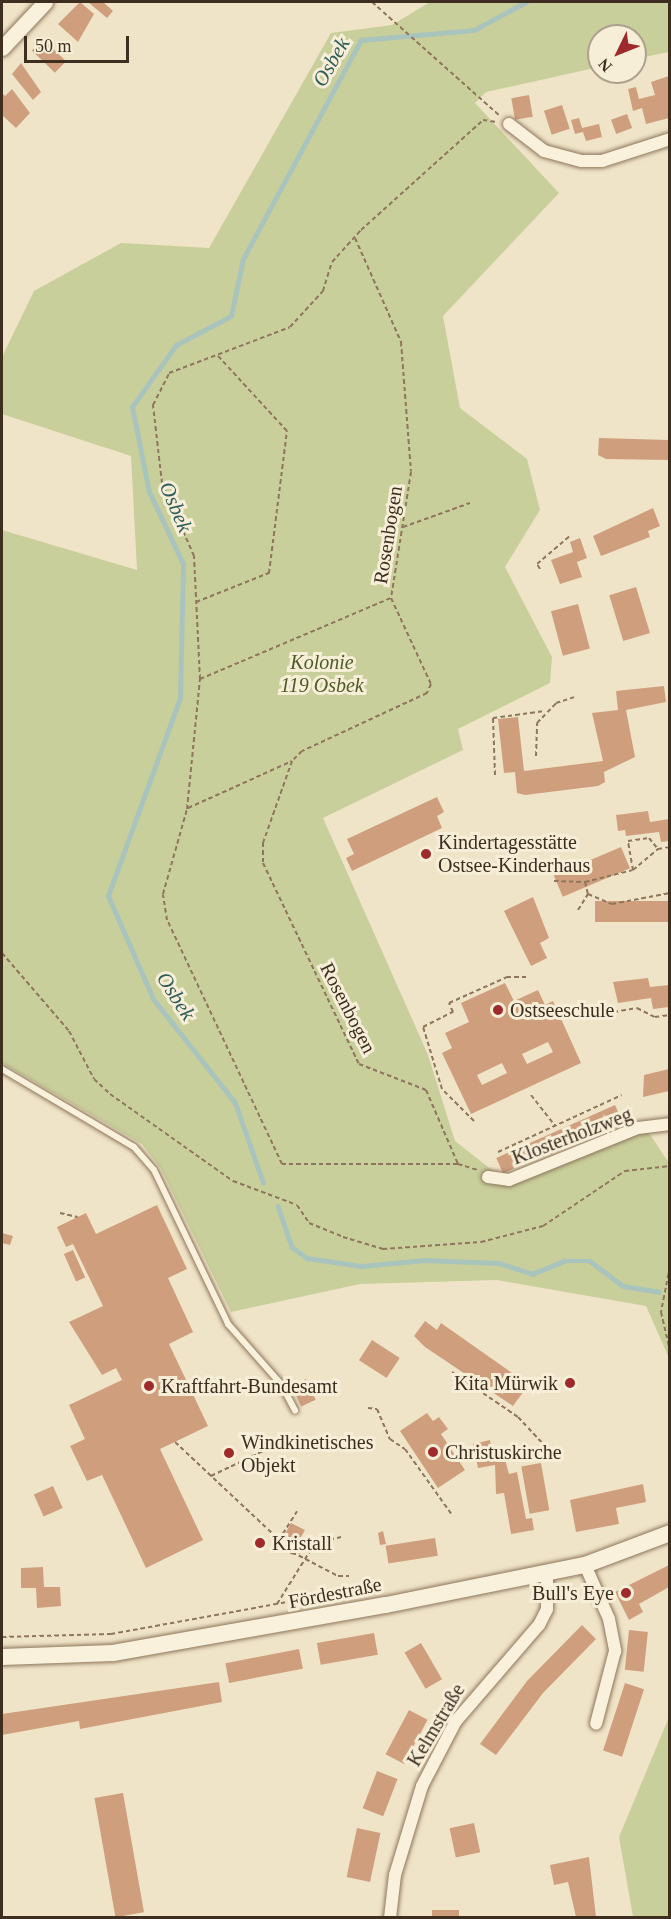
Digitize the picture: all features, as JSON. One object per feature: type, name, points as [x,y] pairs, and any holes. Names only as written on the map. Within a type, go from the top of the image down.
[{"type":"main road","name":"Fördestraße","points":[[2,1657],[113,1653],[585,1564],[669,1533]]},
{"type":"street","points":[[2,48],[45,2]]},
{"type":"street","points":[[509,124],[544,151],[582,161],[602,161],[669,139]]},
{"type":"street","name":"Klosterholzweg","points":[[488,1177],[509,1180],[638,1128],[669,1124]]},
{"type":"street","points":[[585,1564],[609,1619],[615,1651],[596,1724]]},
{"type":"street","name":"Kelmstraße","points":[[390,1917],[395,1875],[422,1786],[456,1721],[539,1625],[547,1609],[547,1572]]},
{"type":"lane","points":[[2,1070],[134,1147],[154,1170],[228,1324],[281,1384],[295,1410]]},
{"type":"path","points":[[372,2],[426,47],[509,124]]},
{"type":"path","points":[[488,1177],[458,1164],[289,1167],[277,1159],[163,906],[187,809],[200,679],[194,556],[162,483],[153,405],[169,373],[290,327],[323,291],[332,262],[355,238],[483,120],[509,124]]},
{"type":"path","name":"Rosenbogen","points":[[355,238],[401,342],[411,472],[391,598],[431,684],[427,693],[302,751],[292,761],[263,843],[263,863],[359,1064],[426,1090],[458,1164]]},
{"type":"path","points":[[196,602],[269,573],[287,431],[217,356]]},
{"type":"path","points":[[403,527],[470,503]]},
{"type":"path","points":[[540,569],[537,564],[571,535]]},
{"type":"path","points":[[200,679],[391,598]]},
{"type":"path","points":[[495,775],[493,718],[545,711],[574,697]]},
{"type":"path","points":[[536,756],[537,723],[545,711]]},
{"type":"path","points":[[187,809],[292,761]]},
{"type":"path","points":[[633,870],[628,841],[649,838],[657,849]]},
{"type":"path","points":[[554,881],[585,882],[633,870],[657,849],[669,847]]},
{"type":"path","points":[[578,910],[588,894],[585,882]]},
{"type":"path","points":[[588,894],[612,904],[669,893]]},
{"type":"path","points":[[2,953],[69,1031],[94,1079],[110,1094],[233,1180],[297,1205],[309,1223],[343,1237],[383,1249],[481,1242],[543,1226],[625,1171],[669,1166]]},
{"type":"path","points":[[474,1121],[442,1089],[423,1027],[453,1012],[449,1003],[507,977],[528,977]]},
{"type":"path","points":[[614,1012],[637,1008],[656,1017],[669,1015]]},
{"type":"path","points":[[531,1095],[555,1126]]},
{"type":"path","points":[[498,1152],[622,1095]]},
{"type":"path","points":[[60,1213],[78,1217]]},
{"type":"path","points":[[669,1266],[661,1312],[669,1350]]},
{"type":"path","points":[[452,1372],[518,1417],[545,1446]]},
{"type":"path","points":[[368,1408],[376,1409],[390,1439],[405,1449],[452,1515]]},
{"type":"path","points":[[174,1442],[296,1554],[307,1557],[338,1576],[349,1576]]},
{"type":"path","points":[[211,1476],[267,1449]]},
{"type":"path","points":[[279,1540],[297,1511]]},
{"type":"path","points":[[277,1604],[315,1543],[341,1537]]},
{"type":"path","points":[[2,1637],[111,1634],[352,1590]]},
{"type":"green space","name":"Kolonie 119 Osbek","points":[[430,2],[669,2],[669,52],[647,57],[647,24],[587,24],[587,70],[486,92],[475,103],[559,193],[443,316],[460,408],[527,459],[540,510],[505,567],[552,657],[550,683],[458,729],[463,750],[323,818],[428,1055],[455,1141],[501,1177],[641,1121],[669,1163],[669,1358],[646,1306],[497,1280],[360,1284],[231,1312],[161,1169],[142,1144],[2,1063],[2,530],[137,570],[131,456],[2,414],[2,357],[34,291],[121,243],[209,248],[331,33],[392,25]]},
{"type":"green space","points":[[669,1717],[669,1917],[633,1917],[619,1837]]},
{"type":"building","points":[[80,2],[94,14],[78,42],[58,24]]},
{"type":"building","points":[[88,2],[103,2],[113,11],[107,18]]},
{"type":"building","points":[[43,39],[66,61],[55,73],[32,51]]},
{"type":"building","points":[[21,63],[41,92],[33,100],[12,74]]},
{"type":"building","points":[[669,76],[669,118],[646,124],[642,108],[633,111],[628,89],[636,87],[639,99],[655,95],[651,82]]},
{"type":"building","points":[[12,89],[30,113],[16,128],[2,115],[2,93],[5,96]]},
{"type":"building","points":[[529,95],[533,117],[515,120],[511,98]]},
{"type":"building","points":[[562,105],[570,129],[552,135],[544,111]]},
{"type":"building","points":[[627,114],[632,128],[616,134],[611,120]]},
{"type":"building","points":[[579,118],[582,128],[599,124],[602,137],[586,141],[583,132],[575,134],[571,120]]},
{"type":"building","points":[[599,438],[669,440],[669,460],[606,459],[598,455]]},
{"type":"building","points":[[653,508],[660,526],[648,531],[650,537],[601,556],[593,536]]},
{"type":"building","points":[[580,538],[587,558],[577,562],[582,577],[560,584],[551,560],[573,552],[570,542]]},
{"type":"building","points":[[636,587],[650,633],[623,641],[609,595]]},
{"type":"building","points":[[578,604],[590,648],[563,656],[551,611]]},
{"type":"building","points":[[664,686],[666,702],[626,710],[635,757],[604,772],[605,782],[598,786],[525,795],[517,793],[515,772],[504,773],[498,719],[518,717],[524,771],[603,761],[592,713],[618,710],[616,691]]},
{"type":"building","points":[[437,797],[444,812],[437,816],[442,828],[352,871],[346,858],[354,854],[347,839]]},
{"type":"building","points":[[648,811],[650,822],[669,819],[669,841],[661,842],[659,832],[626,836],[625,830],[618,831],[616,815]]},
{"type":"building","points":[[621,847],[630,868],[563,897],[554,876]]},
{"type":"building","points":[[533,897],[549,938],[540,943],[547,958],[531,966],[504,911]]},
{"type":"building","points":[[595,901],[669,901],[669,922],[595,922]]},
{"type":"building","points":[[648,978],[650,987],[669,985],[669,1007],[653,1009],[651,998],[618,1003],[613,982]]},
{"type":"building","points":[[505,983],[514,1001],[538,990],[545,1005],[553,1001],[581,1063],[471,1114],[442,1053],[452,1048],[445,1033],[469,1022],[461,1003]],"holes":[[[548,1042],[553,1052],[527,1064],[522,1054]],[[502,1063],[507,1073],[482,1085],[477,1075]]]},
{"type":"building","points":[[669,1069],[669,1091],[643,1097],[644,1075]]},
{"type":"building","points":[[615,1105],[622,1121],[503,1173],[496,1158]]},
{"type":"building","name":"Kraftfahrt-Bundesamt","points":[[157,1205],[187,1269],[168,1278],[193,1332],[169,1344],[208,1426],[160,1449],[203,1540],[146,1568],[102,1475],[87,1481],[70,1446],[85,1439],[69,1405],[122,1380],[116,1368],[102,1375],[69,1322],[103,1306],[73,1244],[66,1247],[57,1227],[86,1213],[96,1234]]},
{"type":"building","points":[[2,1233],[13,1236],[10,1245],[2,1243]]},
{"type":"building","points":[[73,1250],[85,1277],[76,1281],[64,1254]]},
{"type":"building","points":[[425,1321],[437,1330],[441,1323],[522,1380],[517,1386],[524,1391],[513,1406],[425,1347],[414,1336]]},
{"type":"building","points":[[372,1340],[400,1358],[387,1378],[359,1360]]},
{"type":"building","points":[[306,1379],[316,1400],[301,1407],[291,1386]]},
{"type":"building","name":"Christuskirche","points":[[427,1413],[433,1421],[439,1417],[448,1429],[441,1434],[465,1470],[438,1488],[400,1431]]},
{"type":"building","points":[[490,1440],[492,1452],[502,1449],[509,1474],[517,1472],[526,1519],[532,1518],[534,1530],[511,1534],[504,1493],[496,1494],[495,1465],[478,1468],[473,1444]]},
{"type":"building","points":[[541,1463],[549,1510],[530,1514],[521,1466]]},
{"type":"building","points":[[643,1484],[646,1502],[616,1508],[619,1524],[576,1532],[570,1500]]},
{"type":"building","points":[[53,1486],[63,1508],[44,1516],[34,1495]]},
{"type":"building","points":[[291,1523],[305,1530],[301,1537],[308,1541],[300,1554],[287,1547],[291,1540],[284,1536]]},
{"type":"building","points":[[383,1531],[386,1544],[380,1545],[378,1533]]},
{"type":"building","points":[[435,1538],[438,1556],[388,1564],[386,1546]]},
{"type":"building","points":[[669,1565],[669,1587],[639,1604],[643,1612],[629,1620],[615,1592]]},
{"type":"building","points":[[43,1567],[44,1587],[60,1587],[61,1606],[37,1608],[36,1588],[21,1588],[21,1568]]},
{"type":"building","points":[[582,1625],[596,1639],[543,1693],[496,1755],[480,1744],[527,1681]]},
{"type":"building","points":[[629,1630],[648,1632],[644,1672],[625,1670]]},
{"type":"building","points":[[374,1633],[378,1655],[321,1665],[317,1643]]},
{"type":"building","points":[[421,1643],[442,1679],[426,1689],[405,1653]]},
{"type":"building","points":[[299,1649],[303,1669],[229,1683],[225,1663]]},
{"type":"building","points":[[219,1682],[222,1702],[80,1729],[79,1721],[2,1735],[2,1714]]},
{"type":"building","points":[[625,1683],[644,1689],[622,1757],[603,1751]]},
{"type":"building","points":[[409,1710],[428,1720],[404,1764],[386,1754]]},
{"type":"building","points":[[377,1771],[398,1779],[383,1816],[363,1808]]},
{"type":"building","points":[[123,1793],[144,1912],[115,1917],[94,1798]]},
{"type":"building","points":[[474,1823],[480,1852],[456,1858],[450,1828]]},
{"type":"building","points":[[357,1828],[380,1833],[370,1882],[347,1877]]},
{"type":"building","points":[[589,1857],[596,1917],[576,1917],[568,1882],[554,1885],[550,1865]]},
{"type":"building","points":[[432,1910],[459,1910],[459,1917],[432,1917]]},
{"type":"waterway","name":"Osbek","points":[[263,1183],[235,1103],[153,999],[108,896],[180,698],[183,564],[149,492],[132,407],[176,345],[231,316],[243,259],[361,40],[474,30],[526,2]]},
{"type":"waterway","name":"Osbek","points":[[278,1206],[292,1247],[307,1258],[362,1266],[425,1260],[499,1263],[532,1274],[565,1261],[590,1261],[623,1286],[659,1292]]},
{"type":"place","name":"Kindertagesstätte Ostsee-Kinderhaus","points":[[426,854]]},
{"type":"place","name":"Ostseeschule","points":[[498,1010]]},
{"type":"place","name":"Kita Mürwik","points":[[570,1383]]},
{"type":"place","name":"Kraftfahrt-Bundesamt","points":[[149,1386]]},
{"type":"place","name":"Christuskirche","points":[[433,1452]]},
{"type":"place","name":"Windkinetisches Objekt","points":[[229,1453]]},
{"type":"place","name":"Kristall","points":[[260,1543]]},
{"type":"place","name":"Bull's Eye","points":[[626,1593]]}]
